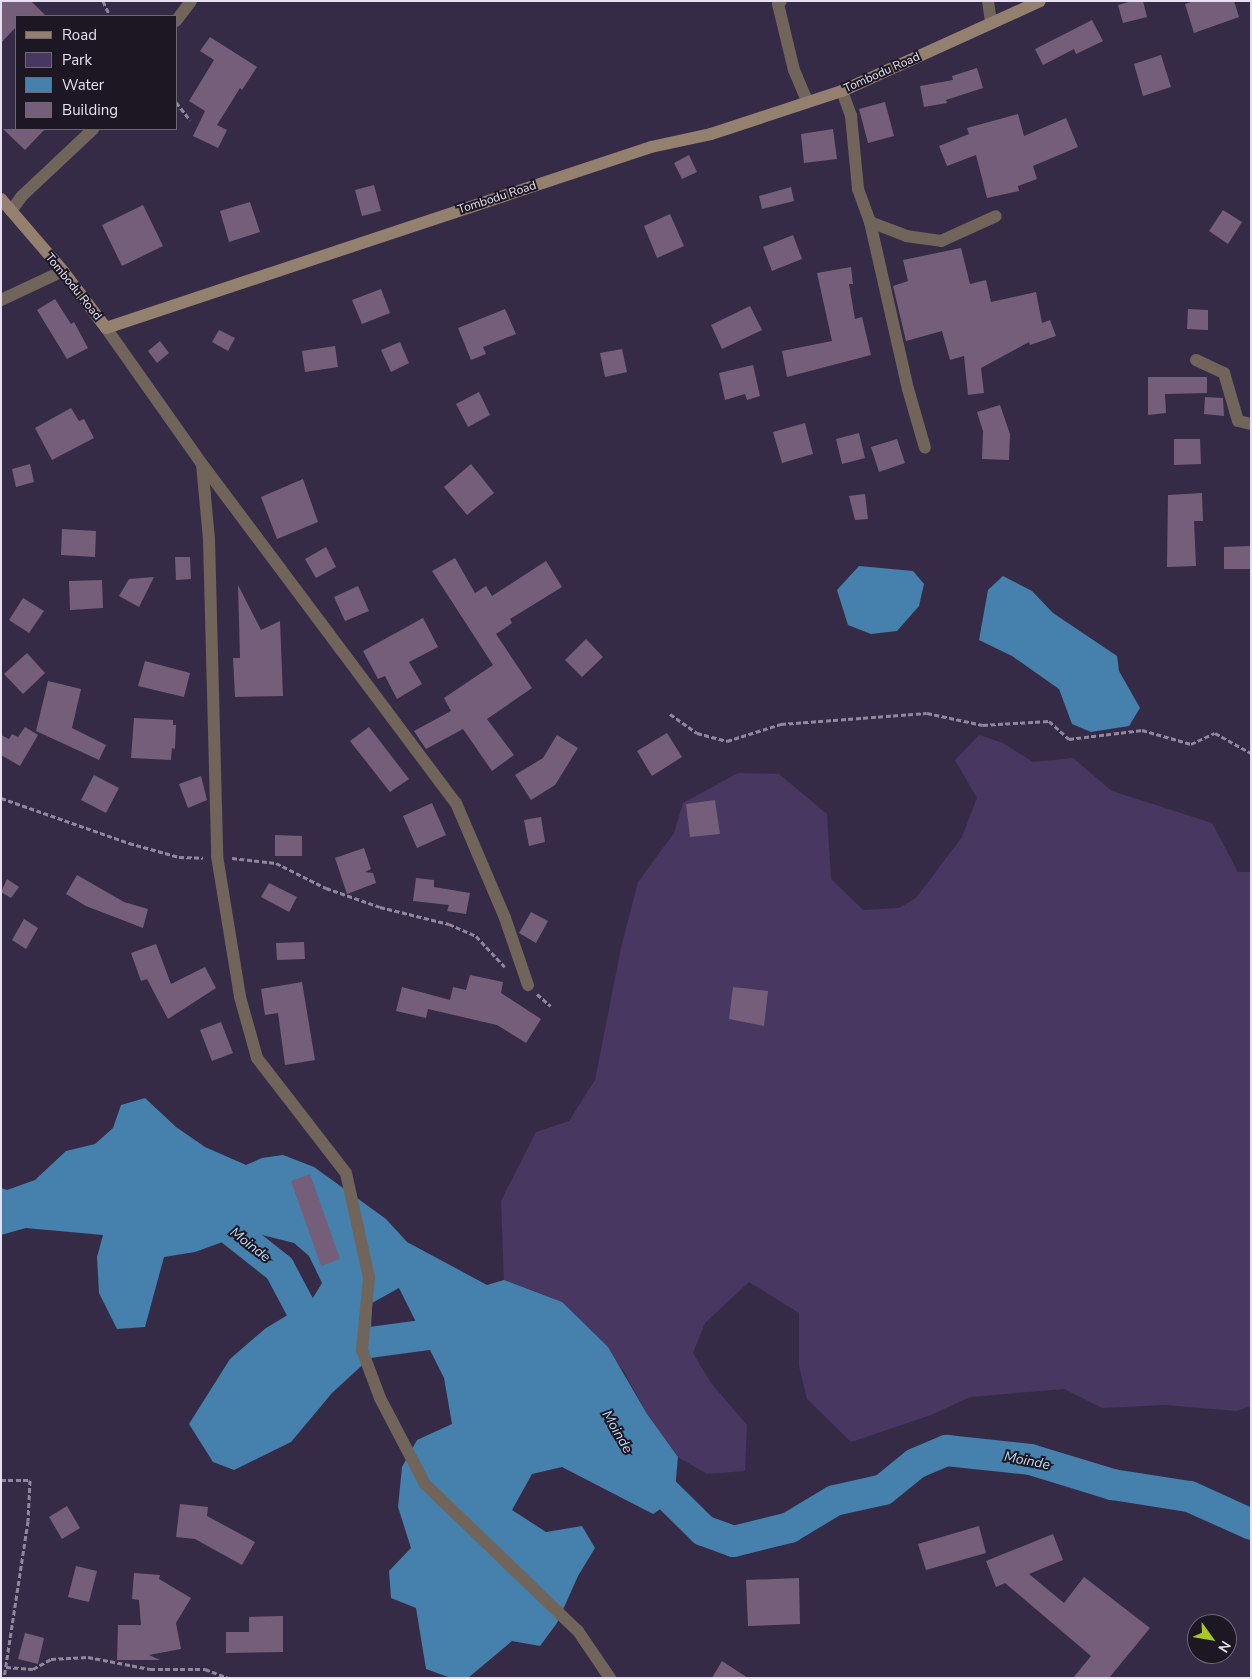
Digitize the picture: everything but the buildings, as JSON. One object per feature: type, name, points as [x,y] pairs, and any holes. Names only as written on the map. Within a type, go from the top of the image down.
[{"type":"main road","name":"Tombodu Road","points":[[1,199],[64,271],[106,328],[651,147],[711,134],[842,91],[1036,2]]},
{"type":"street","points":[[178,18],[191,1]]},
{"type":"street","points":[[781,1],[778,4],[794,70],[807,101]]},
{"type":"street","points":[[988,1],[991,23]]},
{"type":"street","points":[[842,91],[850,116],[858,189],[870,222],[908,389],[925,448]]},
{"type":"street","points":[[11,211],[22,196],[92,130]]},
{"type":"street","points":[[870,222],[906,236],[941,241],[996,216]]},
{"type":"street","points":[[1,300],[64,271]]},
{"type":"street","points":[[106,328],[202,464],[456,803],[505,918],[528,985]]},
{"type":"street","points":[[1196,360],[1224,373],[1238,421],[1251,424]]},
{"type":"street","points":[[202,464],[209,540],[217,856],[240,997],[257,1058],[346,1173],[369,1278],[362,1350],[380,1398],[425,1484],[578,1631],[610,1678]]},
{"type":"path","points":[[103,1],[110,15]]},
{"type":"path","points":[[178,105],[190,120]]},
{"type":"path","points":[[670,714],[697,733],[727,740],[781,724],[927,713],[983,725],[1049,721],[1069,738],[1142,730],[1191,744],[1215,733],[1251,752]]},
{"type":"path","points":[[1,798],[136,845],[196,859],[217,856],[276,863],[326,888],[380,907],[449,924],[476,936],[504,966],[551,1006]]},
{"type":"path","points":[[1,1480],[30,1480],[28,1521],[4,1678]]},
{"type":"path","points":[[6,1667],[33,1669],[52,1659],[88,1657],[150,1669],[204,1669],[230,1678]]},
{"type":"path","points":[[248,1678],[294,1678]]},
{"type":"green space","points":[[979,735],[1003,743],[1033,762],[1073,758],[1112,791],[1212,823],[1238,872],[1251,872],[1251,1406],[1237,1411],[1165,1405],[1102,1408],[1064,1389],[970,1397],[931,1415],[851,1442],[807,1399],[799,1366],[799,1313],[749,1282],[705,1323],[693,1353],[711,1383],[747,1425],[745,1471],[707,1474],[678,1457],[647,1414],[623,1370],[562,1302],[504,1280],[501,1201],[536,1132],[569,1121],[595,1080],[621,948],[638,882],[674,833],[683,803],[738,773],[779,774],[827,814],[831,879],[863,910],[899,908],[916,898],[962,837],[977,798],[955,760]]},
{"type":"water","points":[[859,566],[913,571],[924,584],[919,606],[897,631],[871,634],[848,625],[837,590]]},
{"type":"water","points":[[1003,576],[1032,591],[1053,613],[1117,656],[1119,671],[1140,708],[1129,726],[1091,732],[1072,724],[1059,689],[1012,656],[979,640],[988,590]]},
{"type":"water","points":[[145,1098],[176,1127],[205,1147],[246,1165],[262,1158],[283,1155],[314,1167],[386,1219],[407,1242],[487,1285],[504,1280],[562,1302],[608,1347],[647,1414],[678,1457],[674,1500],[653,1514],[562,1467],[532,1474],[512,1510],[546,1532],[582,1526],[595,1548],[578,1576],[557,1623],[540,1646],[512,1641],[468,1678],[451,1678],[426,1669],[416,1608],[391,1598],[389,1571],[411,1548],[398,1507],[402,1467],[417,1440],[452,1424],[444,1378],[399,1288],[372,1303],[370,1358],[332,1393],[291,1442],[234,1470],[213,1462],[189,1424],[230,1359],[266,1328],[311,1301],[322,1283],[309,1256],[294,1243],[250,1232],[195,1252],[164,1257],[145,1327],[117,1329],[99,1293],[97,1257],[103,1235],[26,1228],[1,1235],[1,1188],[7,1190],[35,1180],[66,1151],[95,1144],[113,1128],[121,1105]]},
{"type":"waterway","name":"Moinde","points":[[203,1212],[216,1218],[279,1268],[322,1349],[343,1354],[362,1343],[466,1329]]},
{"type":"waterway","name":"Moinde","points":[[643,1471],[703,1530],[733,1541],[789,1527],[834,1500],[883,1489],[915,1463],[946,1450],[1030,1459],[1112,1484],[1189,1496],[1251,1524]]}]
